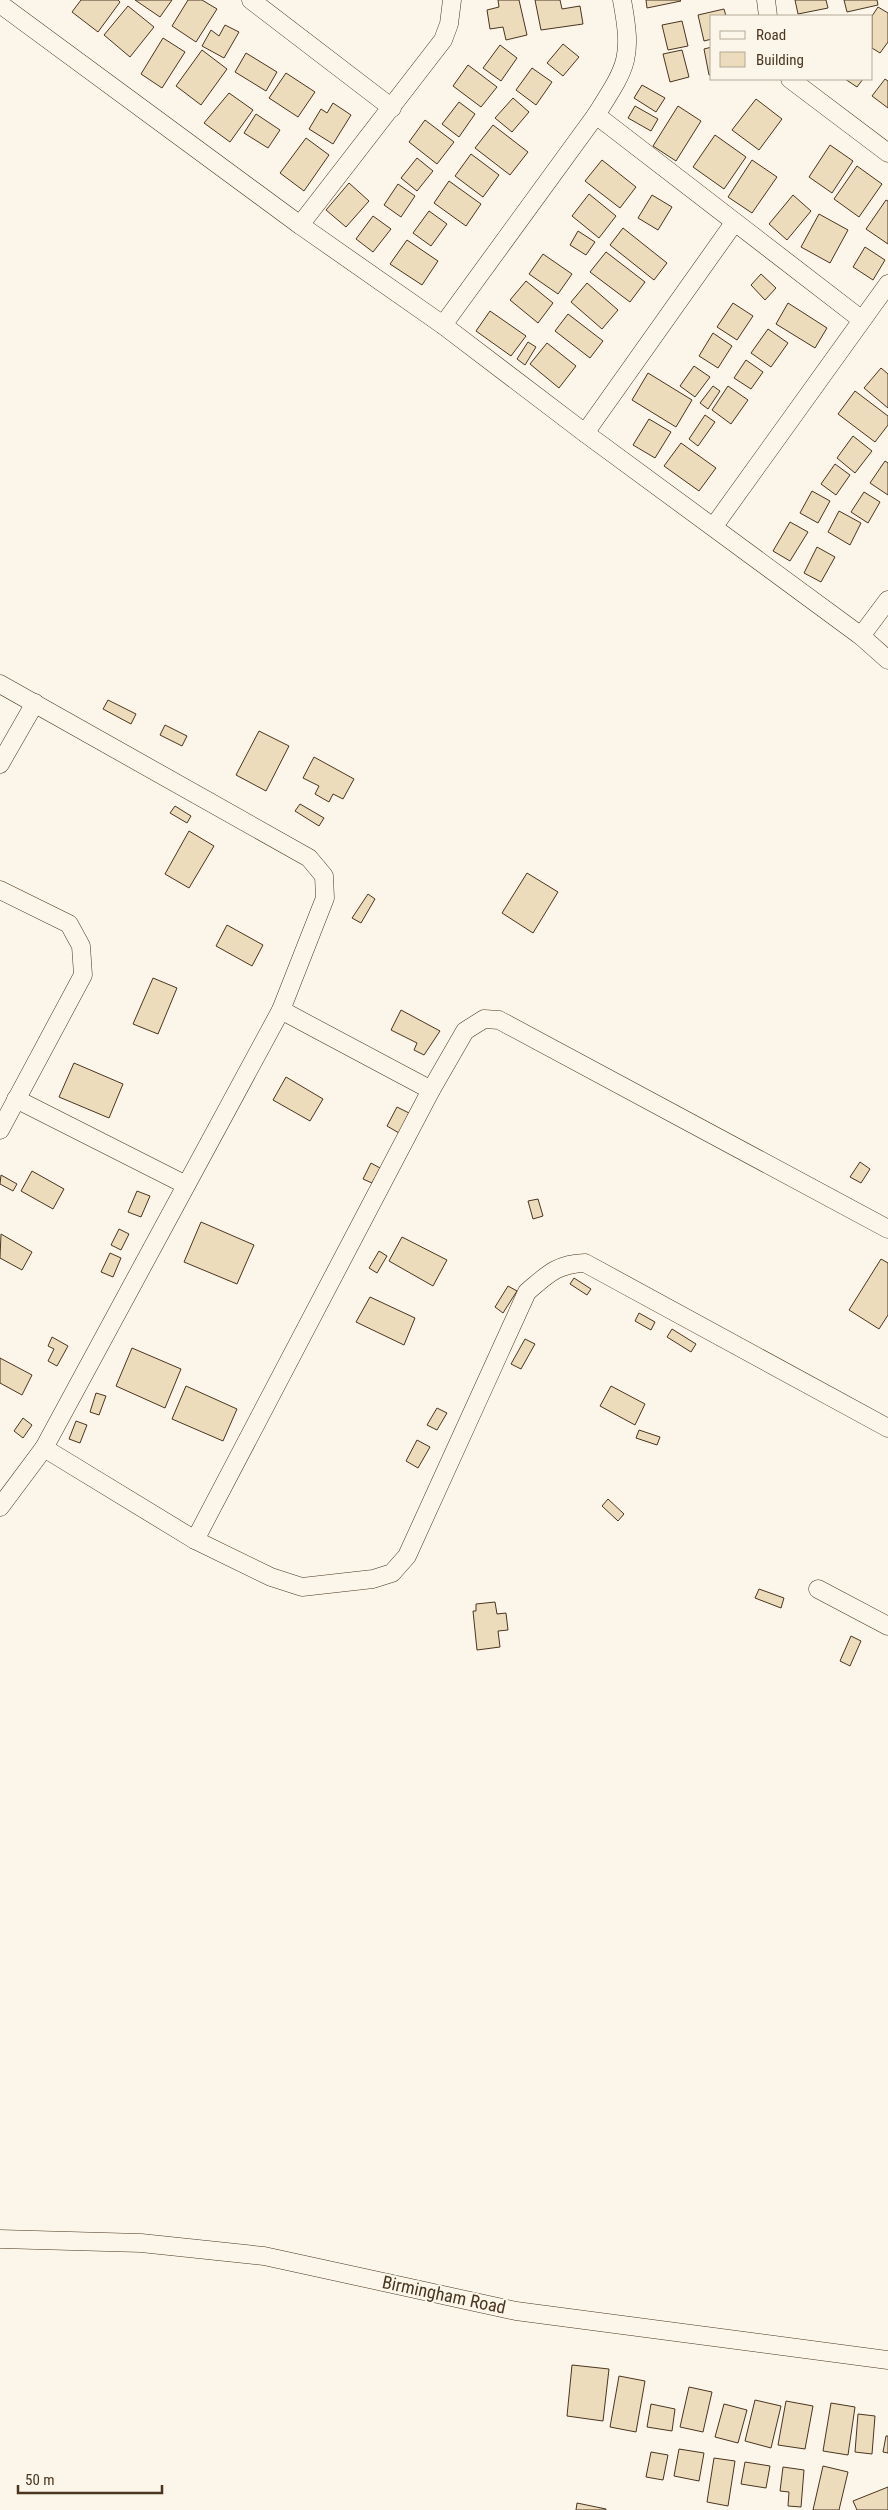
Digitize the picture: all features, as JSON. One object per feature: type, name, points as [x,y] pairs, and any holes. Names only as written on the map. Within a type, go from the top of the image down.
[{"type":"street","points":[[251,0],[392,108]]},
{"type":"street","points":[[300,225],[443,40],[449,24],[452,0]]},
{"type":"street","points":[[443,326],[596,116],[618,81],[626,62],[629,43],[622,0]]},
{"type":"street","points":[[766,0],[768,15]]},
{"type":"street","points":[[0,4],[300,225],[443,326],[585,433],[714,526],[861,636],[888,660]]},
{"type":"street","points":[[791,80],[888,153]]},
{"type":"street","points":[[596,116],[862,320]]},
{"type":"street","points":[[585,433],[734,223]]},
{"type":"street","points":[[714,526],[888,284]]},
{"type":"street","points":[[861,636],[888,600]]},
{"type":"street","points":[[0,684],[309,858],[324,876],[325,898],[281,1010],[44,1448],[0,1507]]},
{"type":"street","points":[[0,764],[34,703]]},
{"type":"street","points":[[0,890],[69,924],[81,946],[83,975],[0,1130]]},
{"type":"street","points":[[281,1010],[431,1090]]},
{"type":"street","points":[[195,1540],[431,1090],[465,1031],[484,1019],[499,1020],[888,1229]]},
{"type":"street","points":[[16,1099],[186,1185]]},
{"type":"street","points":[[44,1448],[195,1540],[271,1576],[302,1586],[373,1579],[392,1573],[407,1556],[527,1292],[550,1272],[567,1264],[586,1263],[888,1428]]},
{"type":"street","points":[[818,1589],[888,1626]]},
{"type":"street","name":"Birmingham Road","points":[[0,2239],[141,2242],[264,2256],[516,2311],[888,2360]]},
{"type":"building","points":[[81,0],[118,0],[120,2],[98,32],[72,12]]},
{"type":"building","points":[[135,0],[172,0],[160,17]]},
{"type":"building","points":[[188,0],[202,0],[217,9],[196,42],[172,26]]},
{"type":"building","points":[[498,0],[519,0],[527,35],[506,40],[503,27],[490,29],[487,10],[499,7]]},
{"type":"building","points":[[535,0],[560,0],[562,9],[580,6],[583,24],[541,30]]},
{"type":"building","points":[[646,0],[680,0],[681,1],[647,8]]},
{"type":"building","points":[[795,0],[826,0],[828,8],[798,14]]},
{"type":"building","points":[[844,0],[877,0],[878,5],[847,12]]},
{"type":"building","points":[[128,6],[154,27],[130,57],[104,35]]},
{"type":"building","points":[[878,7],[888,13],[888,42],[880,53],[873,49],[873,15]]},
{"type":"building","points":[[724,9],[726,15],[710,15],[710,40],[704,41],[698,15]]},
{"type":"building","points":[[682,21],[688,46],[668,50],[662,25]]},
{"type":"building","points":[[225,25],[239,32],[224,58],[202,46],[211,30],[219,36]]},
{"type":"building","points":[[163,38],[185,52],[162,88],[141,74]]},
{"type":"building","points":[[563,44],[579,57],[563,76],[547,63]]},
{"type":"building","points":[[500,45],[517,58],[501,81],[483,68]]},
{"type":"building","points":[[710,48],[710,75],[709,75],[704,49]]},
{"type":"building","points":[[202,50],[227,69],[201,105],[176,86]]},
{"type":"building","points":[[682,50],[689,77],[670,82],[663,54]]},
{"type":"building","points":[[246,53],[277,72],[266,91],[235,72]]},
{"type":"building","points":[[468,65],[497,87],[481,107],[453,86]]},
{"type":"building","points":[[532,68],[552,82],[536,105],[516,90]]},
{"type":"building","points":[[286,73],[315,92],[298,117],[269,98]]},
{"type":"building","points":[[885,79],[888,81],[888,108],[872,96]]},
{"type":"building","points":[[846,80],[862,80],[857,87]]},
{"type":"building","points":[[642,85],[665,98],[656,112],[634,98]]},
{"type":"building","points":[[229,93],[253,110],[230,142],[204,123]]},
{"type":"building","points":[[513,98],[529,112],[512,132],[495,118]]},
{"type":"building","points":[[756,99],[782,119],[759,150],[732,130]]},
{"type":"building","points":[[459,102],[475,114],[459,137],[442,124]]},
{"type":"building","points":[[333,103],[351,115],[333,144],[309,129],[321,109],[327,113]]},
{"type":"building","points":[[635,106],[658,119],[651,131],[628,118]]},
{"type":"building","points":[[678,106],[701,121],[676,161],[653,146]]},
{"type":"building","points":[[256,114],[280,130],[268,148],[244,133]]},
{"type":"building","points":[[425,120],[454,142],[437,164],[409,142]]},
{"type":"building","points":[[493,125],[528,152],[510,175],[475,148]]},
{"type":"building","points":[[715,135],[746,157],[724,189],[693,167]]},
{"type":"building","points":[[306,138],[329,155],[304,191],[280,173]]},
{"type":"building","points":[[830,145],[853,161],[832,193],[809,177]]},
{"type":"building","points":[[471,154],[499,175],[483,197],[455,176]]},
{"type":"building","points":[[417,158],[433,171],[417,191],[401,178]]},
{"type":"building","points":[[602,160],[636,187],[620,208],[585,181]]},
{"type":"building","points":[[752,160],[777,177],[752,213],[728,197]]},
{"type":"building","points":[[857,166],[882,184],[859,217],[834,199]]},
{"type":"building","points":[[449,181],[481,204],[466,226],[434,203]]},
{"type":"building","points":[[349,183],[369,201],[346,227],[326,210]]},
{"type":"building","points":[[398,184],[415,196],[401,217],[384,205]]},
{"type":"building","points":[[589,194],[616,216],[599,238],[572,216]]},
{"type":"building","points":[[652,195],[672,207],[658,230],[638,218]]},
{"type":"building","points":[[793,195],[811,211],[787,240],[769,224]]},
{"type":"building","points":[[886,200],[888,201],[888,244],[866,229]]},
{"type":"building","points":[[429,211],[447,224],[431,246],[413,233]]},
{"type":"building","points":[[819,214],[848,230],[830,263],[801,247]]},
{"type":"building","points":[[373,216],[391,229],[373,252],[356,239]]},
{"type":"building","points":[[623,228],[667,263],[654,280],[610,245]]},
{"type":"building","points":[[578,231],[595,242],[586,255],[570,245]]},
{"type":"building","points":[[407,240],[438,261],[422,285],[390,264]]},
{"type":"building","points":[[865,247],[885,260],[873,280],[853,267]]},
{"type":"building","points":[[606,252],[645,282],[630,302],[590,272]]},
{"type":"building","points":[[543,254],[572,274],[558,294],[529,274]]},
{"type":"building","points":[[761,274],[776,288],[765,300],[751,285]]},
{"type":"building","points":[[526,281],[553,303],[538,323],[510,300]]},
{"type":"building","points":[[587,283],[618,310],[602,329],[571,302]]},
{"type":"building","points":[[733,303],[753,316],[737,340],[717,327]]},
{"type":"building","points":[[788,303],[827,328],[815,348],[776,324]]},
{"type":"building","points":[[490,311],[526,336],[511,356],[476,331]]},
{"type":"building","points":[[568,314],[603,341],[590,358],[555,331]]},
{"type":"building","points":[[768,329],[788,343],[771,367],[751,353]]},
{"type":"building","points":[[713,333],[732,346],[718,368],[699,356]]},
{"type":"building","points":[[528,342],[536,347],[525,365],[517,359]]},
{"type":"building","points":[[547,343],[576,366],[559,388],[530,364]]},
{"type":"building","points":[[746,360],[763,372],[751,389],[734,378]]},
{"type":"building","points":[[694,366],[710,377],[695,397],[680,386]]},
{"type":"building","points":[[881,368],[888,374],[888,408],[864,388]]},
{"type":"building","points":[[648,373],[692,400],[676,427],[632,400]]},
{"type":"building","points":[[713,386],[720,391],[708,409],[700,403]]},
{"type":"building","points":[[728,386],[748,400],[731,424],[712,410]]},
{"type":"building","points":[[855,391],[888,416],[888,425],[875,442],[838,414]]},
{"type":"building","points":[[705,415],[715,422],[698,446],[689,439]]},
{"type":"building","points":[[649,419],[671,432],[655,458],[633,445]]},
{"type":"building","points":[[853,436],[872,451],[855,473],[837,458]]},
{"type":"building","points":[[681,443],[716,468],[699,491],[664,466]]},
{"type":"building","points":[[885,461],[888,463],[888,495],[870,483]]},
{"type":"building","points":[[835,464],[850,475],[836,495],[821,484]]},
{"type":"building","points":[[812,491],[830,501],[818,523],[800,513]]},
{"type":"building","points":[[864,492],[880,502],[868,523],[851,512]]},
{"type":"building","points":[[839,511],[861,523],[850,545],[828,532]]},
{"type":"building","points":[[790,522],[808,532],[790,561],[773,551]]},
{"type":"building","points":[[817,547],[835,557],[821,582],[804,573]]},
{"type":"building","points":[[108,700],[136,714],[131,724],[103,709]]},
{"type":"building","points":[[165,725],[187,736],[182,746],[160,735]]},
{"type":"building","points":[[259,731],[289,746],[266,791],[236,775]]},
{"type":"building","points":[[314,757],[354,779],[343,799],[333,794],[329,802],[315,794],[319,786],[303,778]]},
{"type":"building","points":[[300,804],[324,818],[319,826],[295,811]]},
{"type":"building","points":[[175,806],[191,816],[187,823],[170,813]]},
{"type":"building","points":[[189,831],[214,846],[189,888],[165,874]]},
{"type":"building","points":[[527,873],[558,892],[533,933],[502,913]]},
{"type":"building","points":[[368,894],[375,899],[361,923],[352,918]]},
{"type":"building","points":[[227,925],[263,945],[252,966],[216,946]]},
{"type":"building","points":[[153,978],[177,988],[158,1034],[133,1024]]},
{"type":"building","points":[[401,1010],[440,1031],[424,1055],[414,1050],[417,1043],[391,1030]]},
{"type":"building","points":[[74,1063],[123,1084],[109,1118],[59,1097]]},
{"type":"building","points":[[286,1077],[323,1099],[310,1121],[273,1100]]},
{"type":"building","points":[[397,1107],[409,1113],[399,1133],[387,1126]]},
{"type":"building","points":[[860,1162],[870,1169],[861,1183],[850,1177]]},
{"type":"building","points":[[371,1163],[380,1168],[372,1183],[363,1179]]},
{"type":"building","points":[[32,1171],[64,1189],[53,1209],[21,1191]]},
{"type":"building","points":[[1,1175],[17,1184],[13,1191],[0,1184]]},
{"type":"building","points":[[137,1191],[150,1196],[141,1217],[128,1212]]},
{"type":"building","points":[[538,1199],[543,1216],[533,1219],[528,1201]]},
{"type":"building","points":[[201,1222],[254,1245],[237,1284],[184,1262]]},
{"type":"building","points":[[119,1229],[129,1234],[121,1250],[111,1245]]},
{"type":"building","points":[[1,1234],[32,1252],[22,1270],[0,1258]]},
{"type":"building","points":[[402,1237],[447,1260],[433,1286],[389,1261]]},
{"type":"building","points":[[379,1251],[387,1256],[377,1273],[369,1268]]},
{"type":"building","points":[[110,1253],[121,1258],[113,1277],[101,1272]]},
{"type":"building","points":[[881,1259],[888,1263],[888,1315],[879,1329],[849,1310]]},
{"type":"building","points":[[574,1278],[591,1289],[587,1295],[570,1284]]},
{"type":"building","points":[[508,1286],[517,1291],[503,1313],[495,1307]]},
{"type":"building","points":[[370,1297],[415,1318],[404,1345],[356,1322]]},
{"type":"building","points":[[639,1313],[655,1322],[651,1330],[635,1321]]},
{"type":"building","points":[[672,1329],[696,1344],[691,1352],[667,1337]]},
{"type":"building","points":[[52,1337],[68,1346],[57,1366],[48,1361],[54,1349],[48,1346]]},
{"type":"building","points":[[525,1339],[535,1344],[521,1369],[511,1364]]},
{"type":"building","points":[[132,1348],[181,1369],[165,1408],[116,1386]]},
{"type":"building","points":[[0,1358],[32,1375],[22,1395],[0,1383]]},
{"type":"building","points":[[186,1386],[237,1409],[223,1441],[172,1419]]},
{"type":"building","points":[[611,1386],[645,1404],[635,1425],[600,1406]]},
{"type":"building","points":[[96,1393],[106,1396],[99,1415],[90,1412]]},
{"type":"building","points":[[437,1408],[447,1413],[437,1430],[427,1425]]},
{"type":"building","points":[[23,1418],[32,1425],[23,1438],[14,1431]]},
{"type":"building","points":[[76,1421],[87,1425],[80,1443],[69,1439]]},
{"type":"building","points":[[639,1430],[660,1437],[657,1445],[636,1438]]},
{"type":"building","points":[[417,1440],[430,1447],[418,1468],[406,1461]]},
{"type":"building","points":[[608,1499],[624,1514],[618,1521],[602,1506]]},
{"type":"building","points":[[759,1589],[784,1598],[781,1608],[755,1598]]},
{"type":"building","points":[[495,1602],[497,1614],[506,1613],[508,1630],[498,1631],[500,1647],[477,1650],[473,1611],[476,1611],[476,1604]]},
{"type":"building","points":[[851,1636],[861,1641],[850,1666],[840,1661]]},
{"type":"building","points":[[572,2365],[609,2369],[603,2421],[567,2416]]},
{"type":"building","points":[[619,2376],[645,2381],[636,2432],[610,2427]]},
{"type":"building","points":[[689,2387],[712,2392],[703,2432],[680,2427]]},
{"type":"building","points":[[755,2400],[781,2406],[771,2448],[745,2441]]},
{"type":"building","points":[[786,2401],[813,2406],[805,2449],[778,2445]]},
{"type":"building","points":[[831,2403],[855,2407],[848,2455],[823,2451]]},
{"type":"building","points":[[651,2404],[675,2409],[672,2431],[647,2427]]},
{"type":"building","points":[[724,2404],[747,2410],[738,2443],[715,2437]]},
{"type":"building","points":[[858,2414],[875,2416],[872,2454],[855,2452]]},
{"type":"building","points":[[886,2436],[888,2436],[888,2453],[883,2452]]},
{"type":"building","points":[[679,2449],[704,2453],[699,2481],[674,2476]]},
{"type":"building","points":[[651,2452],[668,2455],[663,2480],[646,2477]]},
{"type":"building","points":[[714,2458],[735,2461],[728,2506],[707,2502]]},
{"type":"building","points":[[745,2462],[770,2466],[766,2488],[741,2484]]},
{"type":"building","points":[[823,2466],[848,2472],[839,2510],[813,2510]]},
{"type":"building","points":[[783,2467],[804,2470],[801,2507],[788,2506],[789,2492],[780,2491]]},
{"type":"building","points":[[888,2487],[888,2510],[857,2510],[853,2501]]},
{"type":"building","points":[[577,2503],[606,2509],[606,2510],[576,2510]]}]
